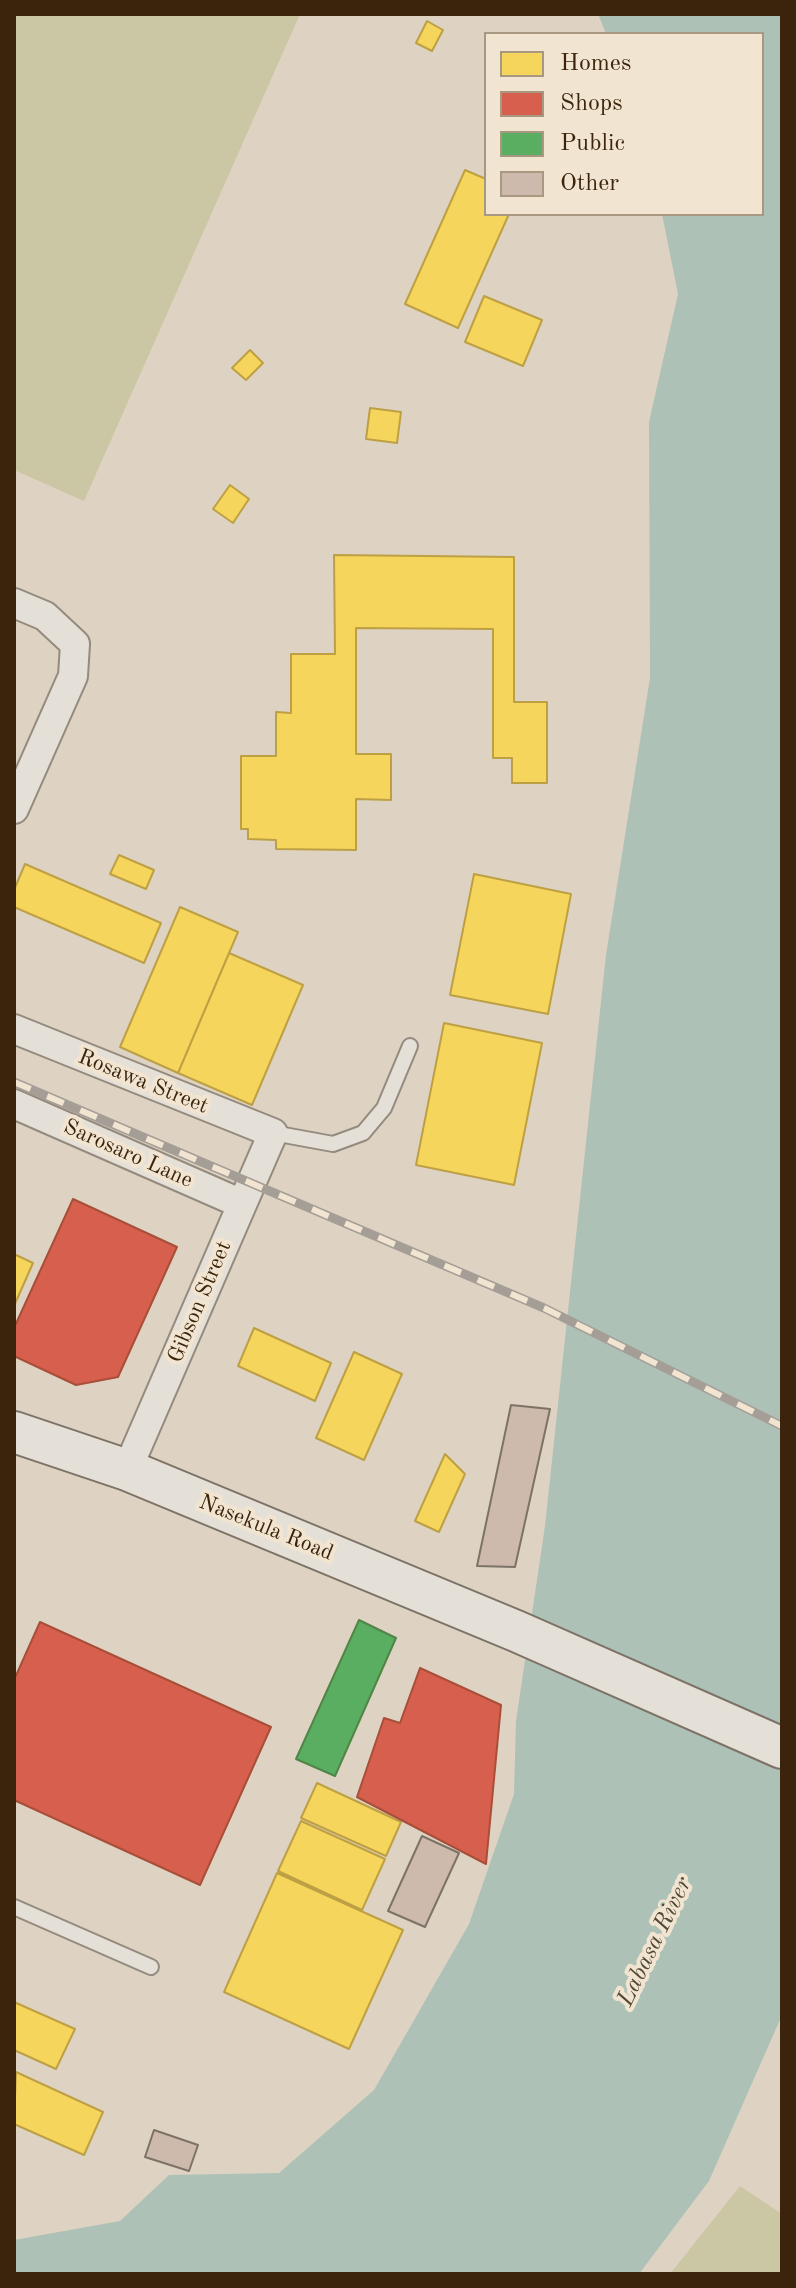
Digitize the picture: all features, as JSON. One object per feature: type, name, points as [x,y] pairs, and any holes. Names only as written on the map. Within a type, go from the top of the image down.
[{"type":"main road","name":"Nasekula Road","points":[[14,1432],[127,1470],[516,1631],[782,1748]]},
{"type":"street","points":[[14,603],[45,616],[75,644],[73,676],[14,809]]},
{"type":"street","name":"Rosawa Street","points":[[14,1029],[273,1133]]},
{"type":"street","name":"Sarosaro Lane","points":[[14,1104],[242,1204]]},
{"type":"street","name":"Gibson Street","points":[[127,1470],[273,1133]]},
{"type":"lane","points":[[273,1133],[333,1144],[363,1133],[384,1108],[410,1046]]},
{"type":"lane","points":[[14,1907],[151,1967]]},
{"type":"shaded area","points":[[14,14],[300,14],[84,501],[14,470]]},
{"type":"shaded area","points":[[740,2186],[782,2214],[782,2274],[670,2274]]},
{"type":"water","name":"Labasa River","points":[[598,14],[782,14],[782,2015],[709,2181],[639,2274],[14,2274],[14,2240],[120,2221],[169,2175],[279,2173],[374,2090],[469,1924],[514,1794],[516,1721],[545,1526],[606,955],[650,678],[649,422],[678,294],[662,216],[764,216],[764,32],[605,32]]},
{"type":"building: Homes","points":[[427,21],[443,30],[432,51],[416,43]]},
{"type":"building: Homes","points":[[465,170],[484,178],[484,216],[508,216],[458,328],[405,304]]},
{"type":"building: Homes","points":[[484,296],[542,320],[523,366],[465,342]]},
{"type":"building: Homes","points":[[250,350],[263,363],[246,380],[232,368]]},
{"type":"building: Homes","points":[[370,408],[401,412],[397,443],[366,439]]},
{"type":"building: Homes","points":[[230,485],[249,499],[233,523],[213,509]]},
{"type":"building: Homes","points":[[334,555],[514,557],[514,702],[547,702],[547,783],[512,783],[512,758],[493,758],[493,629],[356,628],[356,754],[391,754],[391,800],[356,799],[356,850],[276,849],[276,840],[248,839],[248,829],[241,829],[241,756],[276,756],[276,712],[291,713],[291,654],[335,654]]},
{"type":"building: Homes","points":[[119,855],[154,870],[146,889],[110,874]]},
{"type":"building: Homes","points":[[25,864],[161,923],[144,963],[14,907],[14,890]]},
{"type":"building: Homes","points":[[474,874],[571,894],[548,1014],[450,995]]},
{"type":"building: Homes","points":[[180,907],[238,932],[178,1073],[120,1047]]},
{"type":"building: Homes","points":[[229,953],[303,985],[252,1105],[178,1073]]},
{"type":"building: Homes","points":[[444,1023],[542,1043],[514,1185],[416,1165]]},
{"type":"building: Homes","points":[[14,1254],[33,1263],[14,1306]]},
{"type":"building: Homes","points":[[254,1328],[331,1363],[315,1401],[238,1366]]},
{"type":"building: Homes","points":[[354,1352],[402,1374],[364,1460],[316,1438]]},
{"type":"building: Homes","points":[[445,1454],[465,1474],[439,1532],[415,1521]]},
{"type":"building: Homes","points":[[317,1783],[401,1822],[386,1856],[301,1818]]},
{"type":"building: Homes","points":[[301,1821],[385,1859],[362,1910],[278,1871]]},
{"type":"building: Homes","points":[[277,1873],[403,1930],[349,2049],[224,1992]]},
{"type":"building: Homes","points":[[14,2002],[75,2029],[56,2069],[14,2050]]},
{"type":"building: Homes","points":[[16,2072],[103,2112],[84,2155],[14,2124]]},
{"type":"building: Shops","points":[[73,1199],[177,1247],[118,1377],[76,1385],[14,1356],[14,1328]]},
{"type":"building: Shops","points":[[40,1622],[271,1727],[200,1885],[14,1800],[14,1680]]},
{"type":"building: Shops","points":[[420,1668],[501,1705],[486,1864],[357,1797],[384,1718],[400,1723]]},
{"type":"building: Public","points":[[359,1620],[396,1638],[335,1776],[296,1759]]},
{"type":"building: Other","points":[[511,1405],[550,1409],[515,1567],[477,1566]]},
{"type":"building: Other","points":[[422,1836],[459,1853],[425,1927],[388,1911]]},
{"type":"building: Other","points":[[154,2130],[198,2145],[189,2171],[145,2157]]},
{"type":"railway","points":[[14,1082],[544,1308],[782,1426]]}]
